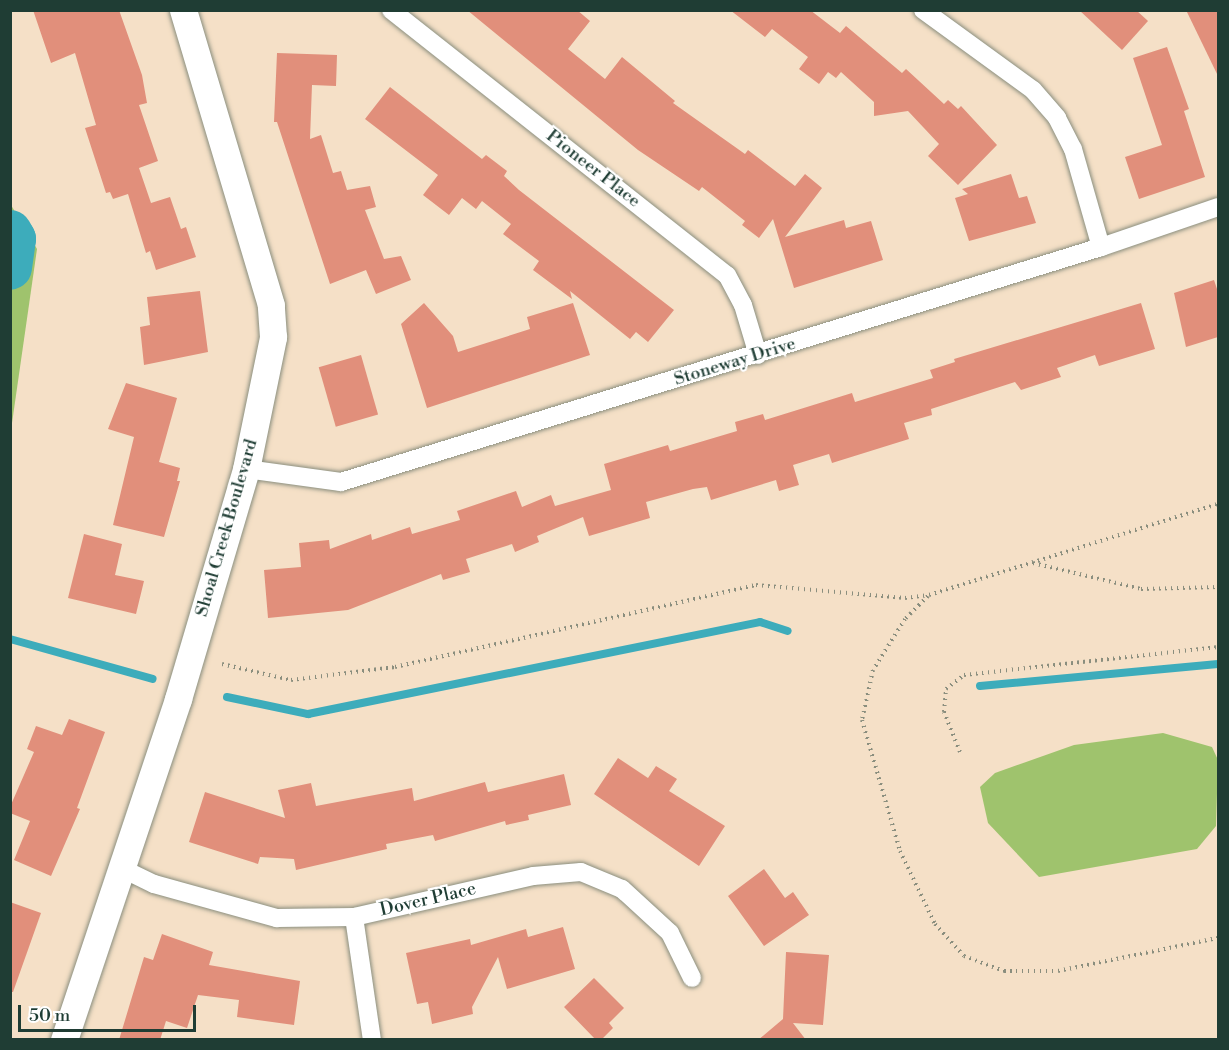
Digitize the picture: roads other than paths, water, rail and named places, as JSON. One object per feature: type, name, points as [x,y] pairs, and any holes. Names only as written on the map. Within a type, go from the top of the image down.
[{"type":"street","name":"Shoal Creek Boulevard","points":[[64,1040],[123,869],[181,686],[246,469],[269,370],[271,305],[183,10]]},
{"type":"street","name":"Pioneer Place","points":[[391,10],[727,275],[743,305],[758,355]]},
{"type":"street","points":[[923,10],[1033,90],[1057,118],[1073,149],[1101,247]]},
{"type":"street","name":"Stoneway Drive","points":[[246,469],[341,482],[758,355],[1101,247],[1218,207]]},
{"type":"street","name":"Dover Place","points":[[123,869],[154,884],[278,918],[354,917],[532,876],[581,872],[622,889],[670,933],[692,978]]},
{"type":"street","points":[[354,917],[372,1040]]},
{"type":"waterway","points":[[10,232],[14,239],[10,268]]},
{"type":"waterway","points":[[227,697],[308,714],[760,622],[788,631]]},
{"type":"waterway","points":[[10,639],[153,679]]},
{"type":"waterway","points":[[980,686],[1218,664]]}]
